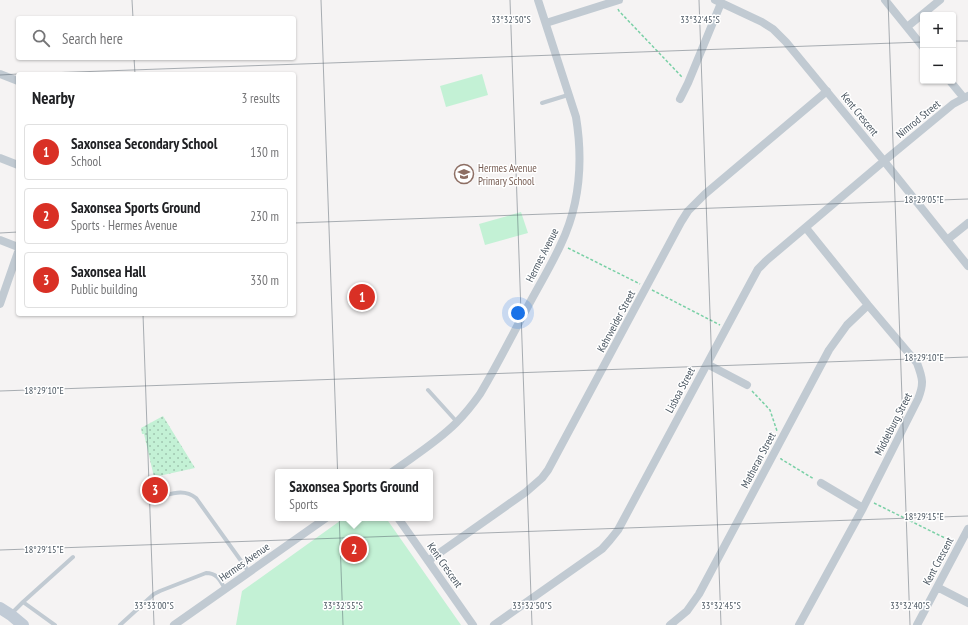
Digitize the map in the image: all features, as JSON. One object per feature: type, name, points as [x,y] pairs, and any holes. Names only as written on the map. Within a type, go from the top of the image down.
[{"type":"street","name":"Hermes Avenue","points":[[396,469],[436,441],[457,422],[473,404],[487,383],[561,244],[576,200],[580,144],[576,117],[538,0]]},
{"type":"street","points":[[885,0],[920,43]]},
{"type":"street","points":[[907,27],[940,0]]},
{"type":"street","points":[[546,23],[617,1]]},
{"type":"street","points":[[680,99],[688,83],[718,1]]},
{"type":"street","name":"Kent Crescent","points":[[718,1],[762,22],[773,29],[786,42],[968,266]]},
{"type":"street","points":[[0,74],[16,80]]},
{"type":"street","points":[[953,84],[966,97]]},
{"type":"street","name":"Kehrweider Street","points":[[428,561],[526,492],[542,478],[548,470],[688,211],[705,194],[827,91]]},
{"type":"street","name":"Nimrod Street","points":[[884,161],[953,104],[966,97]]},
{"type":"street","points":[[0,158],[16,164]]},
{"type":"street","name":"Lisboa Street","points":[[494,625],[602,549],[610,540],[618,530],[758,269],[884,161]]},
{"type":"street","points":[[947,240],[968,223]]},
{"type":"street","name":"Middelburg Street","points":[[799,625],[863,508],[918,399],[922,390],[923,382],[917,364],[868,306],[806,228]]},
{"type":"street","points":[[0,240],[16,246]]},
{"type":"street","points":[[0,304],[16,258]]},
{"type":"street","name":"Matheran Street","points":[[670,625],[687,611],[699,594],[829,350],[847,325],[868,306]]},
{"type":"street","points":[[707,364],[747,385]]},
{"type":"street","points":[[821,483],[863,508]]},
{"type":"street","name":"Hermes Avenue","points":[[174,625],[322,521]]},
{"type":"street","name":"Kent Crescent","points":[[400,521],[473,625]]},
{"type":"street","name":"Kent Crescent","points":[[917,625],[968,529]]},
{"type":"street","points":[[937,587],[968,603]]},
{"type":"street","points":[[0,608],[23,625]]},
{"type":"lane","points":[[542,103],[569,94]]},
{"type":"lane","points":[[428,390],[457,422]]},
{"type":"lane","points":[[158,497],[180,492],[189,493],[196,498],[249,572]]},
{"type":"lane","points":[[11,615],[23,602],[73,557]]},
{"type":"lane","points":[[120,625],[149,598],[160,590],[206,573],[217,576],[226,589]]},
{"type":"lane","points":[[23,602],[55,625]]},
{"type":"path","points":[[617,1],[619,11],[688,83]]},
{"type":"path","points":[[875,503],[960,545]]},
{"type":"green space","points":[[482,74],[488,95],[446,107],[440,86]]},
{"type":"green space","points":[[521,212],[528,233],[485,245],[479,224]]},
{"type":"green space","points":[[163,416],[195,468],[154,477],[144,434],[142,434],[141,428]]},
{"type":"green space","points":[[340,521],[388,521],[461,625],[236,625],[242,591]]},
{"type":"place","name":"Hermes Avenue Primary School","points":[[464,174]]},
{"type":"place","name":"Saxonsea Secondary School","points":[[362,297]]},
{"type":"place","name":"Saxonsea Hall","points":[[155,490]]},
{"type":"place","name":"Saxonsea Sports Ground","points":[[354,549]]}]
